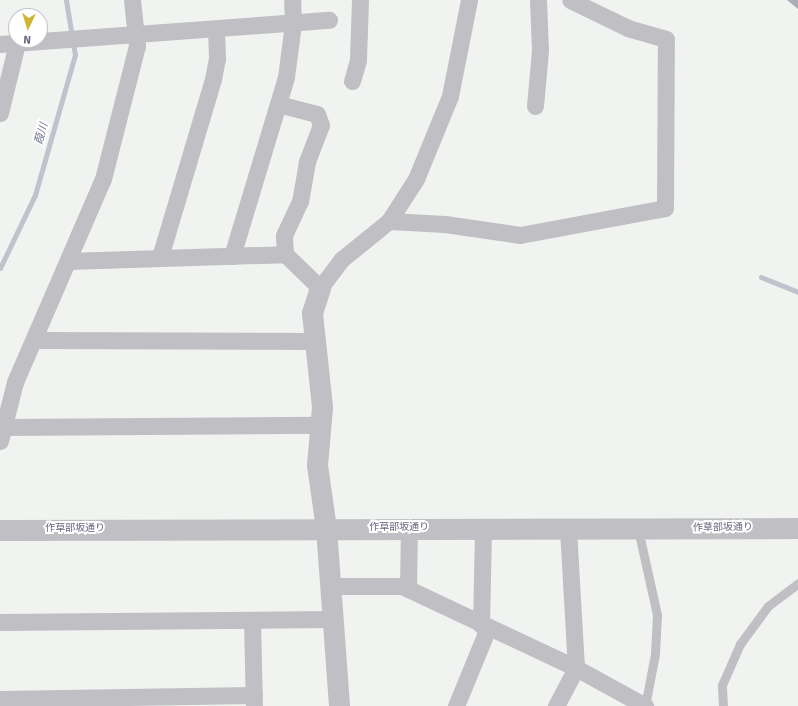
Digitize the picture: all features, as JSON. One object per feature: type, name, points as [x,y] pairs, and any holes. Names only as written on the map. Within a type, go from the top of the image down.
[{"type":"street","points":[[132,0],[137,35],[130,81],[103,179],[15,382],[2,434],[319,426]]},
{"type":"street","points":[[232,256],[278,104],[291,55],[293,24],[292,0]]},
{"type":"street","points":[[352,81],[358,60],[360,0]]},
{"type":"street","points":[[339,706],[326,528],[317,465],[319,426],[322,407],[312,313],[320,288],[342,260],[389,221],[416,179],[450,96],[469,0]]},
{"type":"street","points":[[535,106],[540,50],[538,0]]},
{"type":"street","points":[[389,221],[446,224],[520,235],[665,208],[666,39],[628,28],[570,0]]},
{"type":"street","points":[[48,41],[216,30],[329,20]]},
{"type":"street","points":[[160,257],[213,79],[218,58],[216,30]]},
{"type":"street","points":[[0,113],[16,48]]},
{"type":"street","points":[[278,104],[317,114],[321,125],[307,162],[300,201],[284,236],[285,254],[320,288]]},
{"type":"street","points":[[68,261],[285,254]]},
{"type":"street","points":[[34,340],[314,341]]},
{"type":"street","name":"作草部坂通り","points":[[0,530],[326,528],[568,530],[798,528]]},
{"type":"street","points":[[408,589],[409,528]]},
{"type":"street","points":[[456,706],[485,626],[483,529]]},
{"type":"street","points":[[556,706],[576,668],[568,530]]},
{"type":"street","points":[[330,586],[402,586],[576,668],[645,706]]},
{"type":"street","points":[[0,622],[333,619]]},
{"type":"street","points":[[0,699],[254,700],[252,620]]},
{"type":"lane","points":[[638,529],[657,615],[655,654],[645,706]]},
{"type":"lane","points":[[723,706],[722,685],[740,644],[768,606],[798,583]]},
{"type":"building","points":[[787,0],[798,0],[798,9]]},
{"type":"waterway","name":"葭川","points":[[0,268],[35,195],[75,55],[66,0]]},
{"type":"waterway","points":[[761,277],[798,292]]}]
